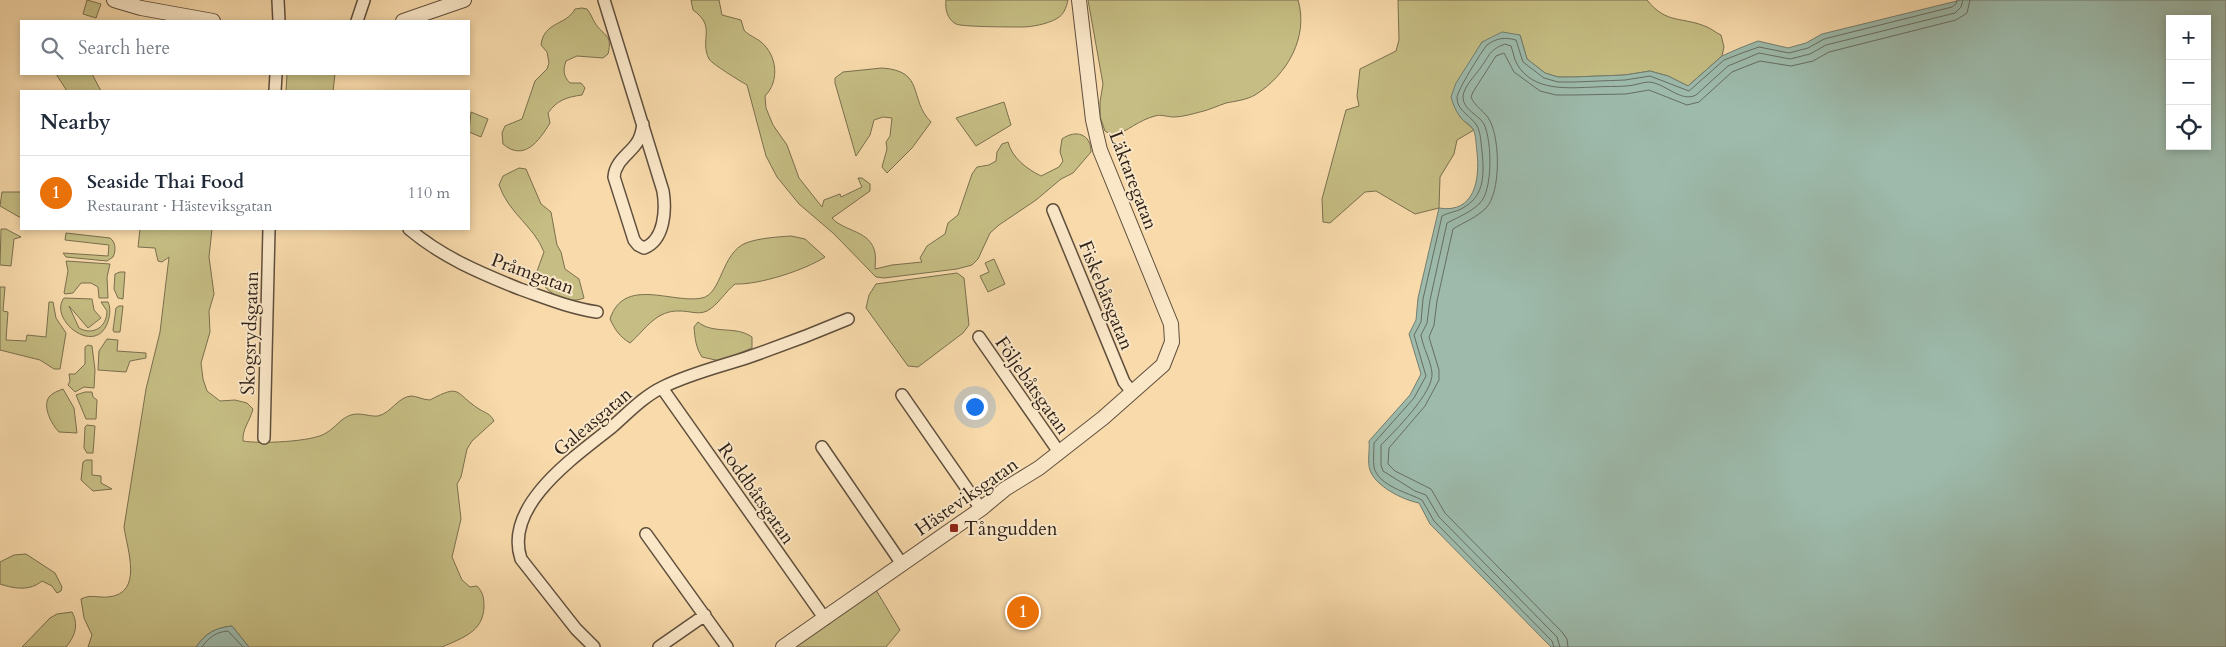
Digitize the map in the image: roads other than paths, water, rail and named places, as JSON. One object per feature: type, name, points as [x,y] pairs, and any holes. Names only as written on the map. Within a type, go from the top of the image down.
[{"type":"street","points":[[114,0],[141,8],[207,20]]},
{"type":"street","points":[[278,0],[279,20]]},
{"type":"street","points":[[356,20],[364,0]]},
{"type":"street","points":[[405,20],[464,0]]},
{"type":"street","points":[[604,0],[643,124],[663,191],[666,208],[656,237],[652,244],[644,248],[634,240],[614,178],[614,172],[621,161],[637,143],[643,124]]},
{"type":"street","name":"Läktaregatan","points":[[1079,0],[1093,120],[1100,150],[1171,324],[1172,342],[1163,365]]},
{"type":"street","points":[[275,90],[276,75]]},
{"type":"street","name":"Fiskebåtsgatan","points":[[1053,210],[1124,382],[1132,392]]},
{"type":"street","name":"Skogsrydsgatan","points":[[264,438],[269,230]]},
{"type":"street","name":"Pråmgatan","points":[[410,230],[433,248],[465,266],[562,304],[597,312]]},
{"type":"street","name":"Galeasgatan","points":[[594,647],[571,622],[521,559],[518,546],[521,526],[530,505],[545,485],[606,432],[662,388],[691,376],[778,347],[848,319]]},
{"type":"street","name":"Följebåtsgatan","points":[[979,337],[1059,452]]},
{"type":"street","name":"Hästeviksgatan","points":[[783,647],[981,508],[1005,489],[1039,468],[1163,365]]},
{"type":"street","name":"Roddbåtsgatan","points":[[662,388],[825,619]]},
{"type":"street","points":[[902,395],[981,508]]},
{"type":"street","points":[[822,447],[902,564]]},
{"type":"street","points":[[646,534],[727,647]]},
{"type":"street","points":[[659,647],[705,615]]},
{"type":"water","points":[[1961,0],[2226,0],[2226,647],[1551,647],[1430,524],[1419,503],[1405,499],[1383,487],[1373,476],[1369,463],[1369,441],[1410,395],[1421,374],[1409,334],[1416,320],[1418,298],[1439,208],[1461,206],[1468,200],[1476,183],[1478,162],[1475,134],[1472,127],[1459,116],[1451,97],[1456,83],[1482,42],[1502,32],[1520,35],[1527,59],[1545,73],[1558,77],[1625,75],[1650,71],[1668,76],[1688,86],[1722,56],[1758,41],[1788,48],[1806,43],[1822,34]]},
{"type":"water","points":[[232,626],[249,647],[196,647],[211,632]]},
{"type":"place","name":"Tångudden","points":[[954,528]]},
{"type":"place","name":"Seaside Thai Food","points":[[1023,612]]}]
